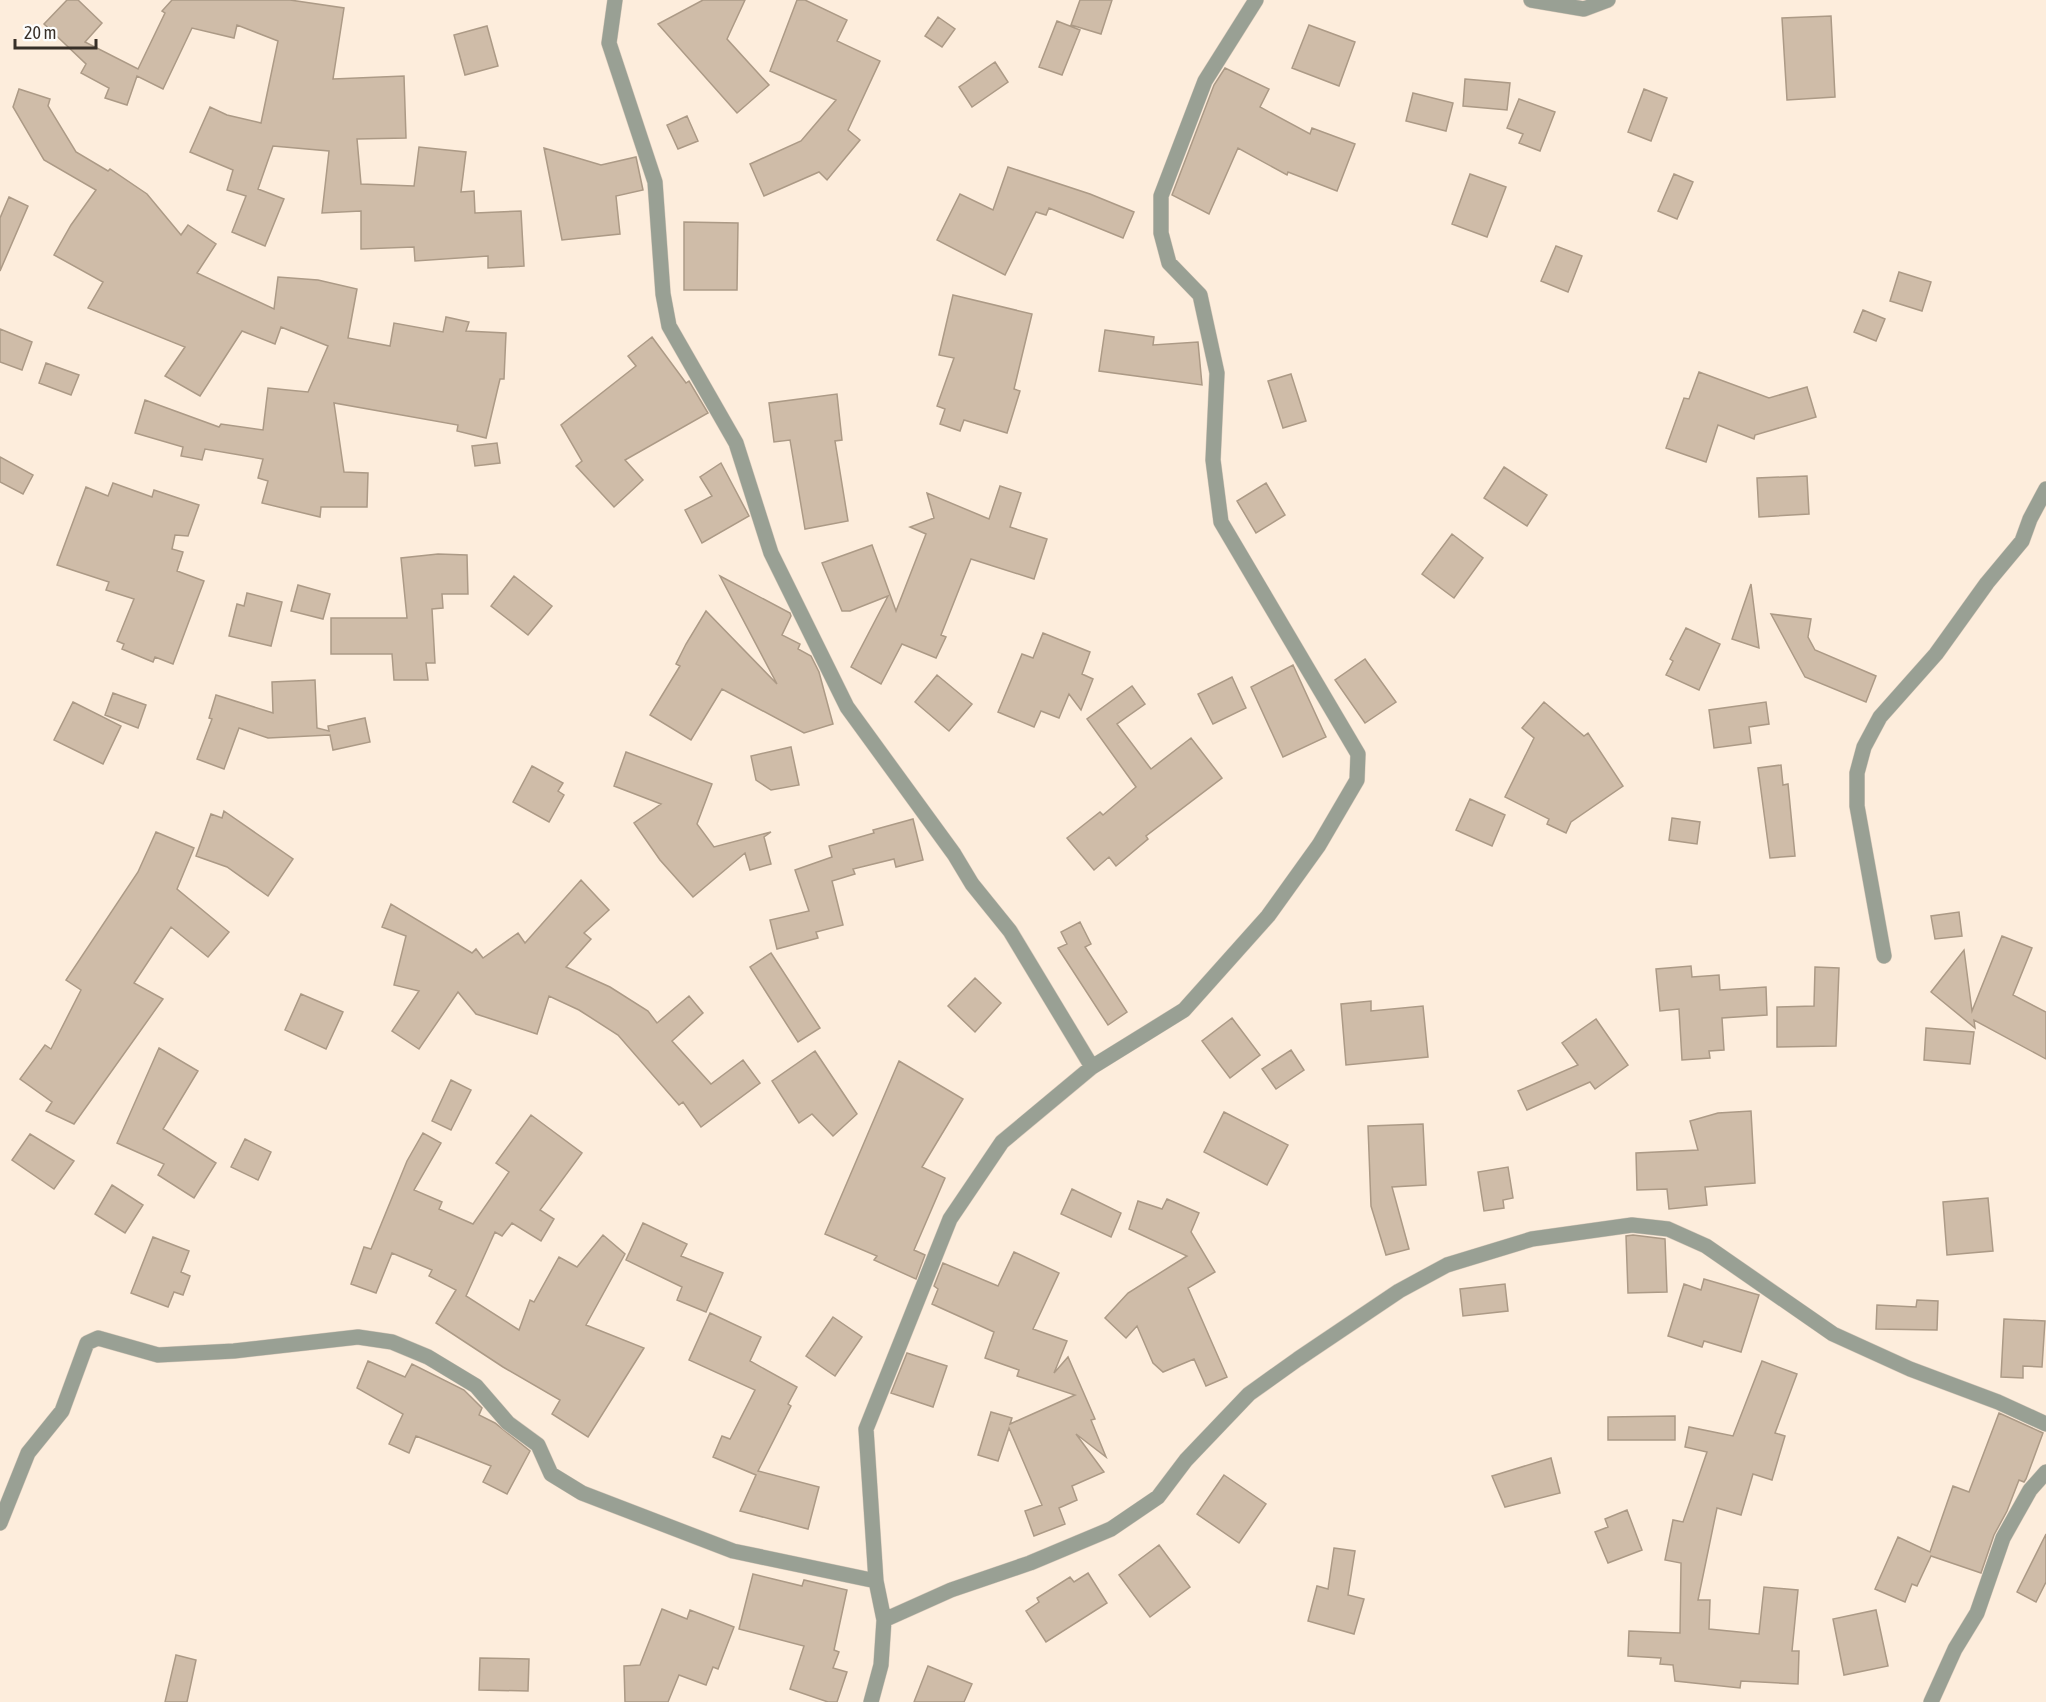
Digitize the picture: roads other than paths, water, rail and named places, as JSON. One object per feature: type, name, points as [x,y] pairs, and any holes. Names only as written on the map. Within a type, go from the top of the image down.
[{"type":"street","points":[[615,0],[609,43],[655,182],[663,294],[669,326],[736,443],[771,553],[847,707],[935,827],[972,884],[1010,931],[1092,1067]]},
{"type":"street","points":[[871,1702],[881,1665],[884,1620],[876,1581],[866,1429],[950,1219],[1002,1142],[1092,1067],[1184,1010],[1268,916],[1319,845],[1357,780],[1358,754],[1221,522],[1213,460],[1217,373],[1200,295],[1169,263],[1161,233],[1161,196],[1205,81],[1256,0]]},
{"type":"street","points":[[1531,0],[1584,9],[1608,0]]},
{"type":"street","points":[[1884,956],[1857,806],[1857,773],[1864,747],[1880,717],[1936,654],[1987,583],[2022,541],[2030,519],[2046,489]]},
{"type":"street","points":[[884,1620],[951,1590],[1030,1563],[1111,1529],[1158,1497],[1186,1461],[1249,1394],[1298,1359],[1399,1291],[1448,1265],[1532,1239],[1632,1225],[1668,1229],[1706,1246],[1833,1334],[1910,1369],[1998,1402],[2046,1424]]},
{"type":"street","points":[[0,1523],[28,1453],[62,1411],[87,1343],[98,1338],[158,1355],[234,1351],[358,1337],[392,1342],[428,1357],[476,1386],[508,1423],[538,1445],[551,1474],[582,1493],[734,1551],[876,1581]]},
{"type":"street","points":[[1931,1702],[1955,1650],[1977,1613],[2003,1538],[2030,1490],[2046,1472]]}]
